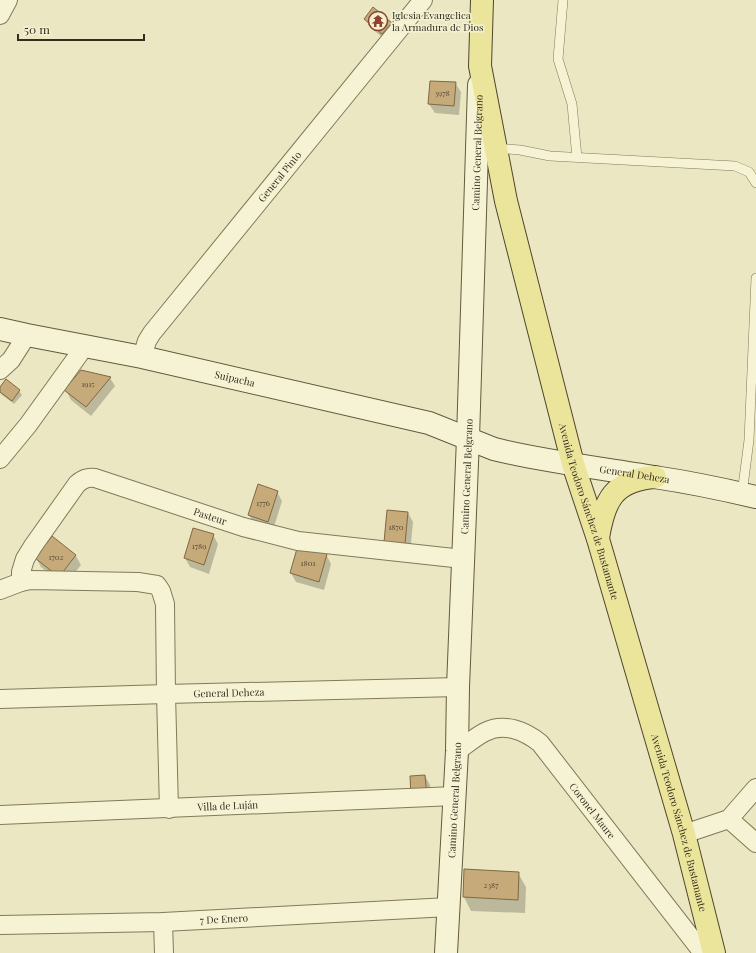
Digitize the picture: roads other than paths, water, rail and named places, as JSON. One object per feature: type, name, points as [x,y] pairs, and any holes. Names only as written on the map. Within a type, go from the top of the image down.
[{"type":"main road","name":"Camino General Belgrano","points":[[480,66],[482,0]]},
{"type":"main road","name":"Avenida Teodoro Sánchez de Bustamante","points":[[480,66],[506,201],[573,464],[598,539],[684,834],[714,953]]},
{"type":"main road","points":[[598,539],[603,512],[607,502],[618,491],[633,480],[655,477]]},
{"type":"street","points":[[0,15],[8,0]]},
{"type":"street","name":"General Pinto","points":[[142,357],[147,341],[152,332],[423,0]]},
{"type":"street","name":"Camino General Belgrano","points":[[446,953],[457,751],[462,559],[468,438],[480,66]]},
{"type":"street","name":"Suipacha","points":[[0,329],[142,357],[428,423],[468,438]]},
{"type":"street","points":[[0,370],[11,360],[27,335]]},
{"type":"street","points":[[0,459],[28,425],[86,346]]},
{"type":"street","name":"General Deheza","points":[[468,438],[506,452],[655,477],[749,495]]},
{"type":"street","name":"Pasteur","points":[[21,582],[21,572],[25,559],[33,546],[77,484],[88,477],[243,527],[298,541],[462,559]]},
{"type":"street","points":[[0,590],[31,580],[138,582],[157,585],[161,591],[165,604],[169,809]]},
{"type":"street","name":"General Deheza","points":[[0,699],[458,687]]},
{"type":"street","name":"Coronel Maure","points":[[457,751],[486,731],[504,728],[529,734],[540,743],[703,953]]},
{"type":"street","points":[[684,834],[729,819],[756,788]]},
{"type":"street","name":"Villa de Luján","points":[[0,815],[455,796]]},
{"type":"street","points":[[729,819],[756,843]]},
{"type":"street","name":"7 De Enero","points":[[0,926],[163,922],[448,907]]},
{"type":"street","points":[[163,922],[164,953]]},
{"type":"lane","points":[[563,0],[558,59],[572,104],[577,158]]},
{"type":"lane","points":[[496,148],[520,150],[550,156],[735,166],[749,172],[756,183]]},
{"type":"lane","points":[[749,495],[749,440],[756,278]]},
{"type":"place","name":"Iglesia Evangelica la Armadura de Dios","points":[[378,21]]}]
